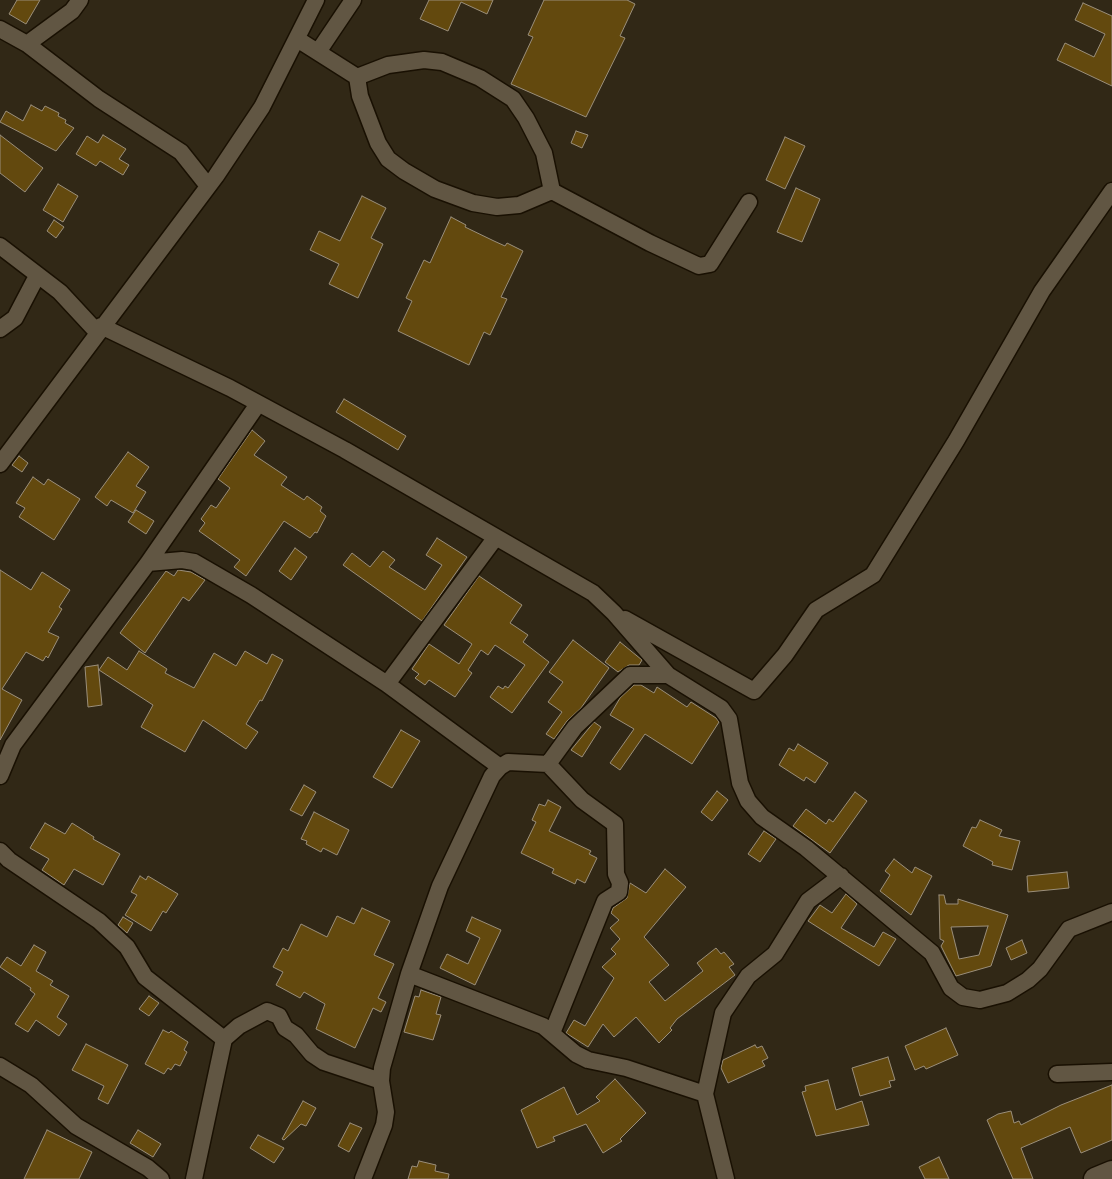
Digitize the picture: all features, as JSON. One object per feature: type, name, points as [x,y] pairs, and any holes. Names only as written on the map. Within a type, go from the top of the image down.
[{"type":"main road","points":[[1095,1179],[1112,1172]]},
{"type":"street","points":[[27,44],[72,11],[80,0]]},
{"type":"street","points":[[0,464],[208,186],[262,107],[316,0]]},
{"type":"street","points":[[318,52],[353,0]]},
{"type":"street","points":[[0,29],[27,44],[99,99],[181,152],[208,186]]},
{"type":"street","points":[[297,39],[357,77],[360,96],[378,143],[388,159],[412,176],[435,189],[473,203],[497,207],[519,205],[552,191]]},
{"type":"street","points":[[357,77],[388,65],[424,60],[442,62],[464,69],[496,86],[512,100],[526,118],[544,153],[552,191]]},
{"type":"street","points":[[552,191],[699,266],[710,264],[749,202]]},
{"type":"street","points":[[614,613],[754,691],[784,655],[816,610],[873,575],[956,441],[1042,290],[1112,191]]},
{"type":"street","points":[[0,246],[60,292],[100,329],[230,388],[345,450],[593,593],[614,613],[668,676],[721,708],[729,719],[736,768],[748,801],[762,817],[841,876],[932,953],[951,988],[963,997],[980,1000],[1007,993],[1028,980],[1040,969],[1069,929],[1112,912]]},
{"type":"street","points":[[0,329],[15,318],[37,276]]},
{"type":"street","points":[[0,776],[13,745],[148,563],[258,404]]},
{"type":"street","points":[[387,684],[496,537]]},
{"type":"street","points":[[148,563],[182,560],[194,562],[274,608],[387,684],[500,767]]},
{"type":"street","points":[[548,764],[575,728],[630,675],[668,676]]},
{"type":"street","points":[[363,1179],[384,1126],[386,1106],[381,1081],[409,974],[440,886],[492,776],[500,767],[508,762],[548,764],[582,800],[615,824],[616,874],[620,883],[619,892],[605,901],[552,1032]]},
{"type":"street","points":[[0,851],[9,860],[99,921],[127,946],[145,977],[224,1039]]},
{"type":"street","points":[[726,1179],[705,1094],[723,1013],[734,994],[748,976],[771,959],[808,901],[841,876]]},
{"type":"street","points":[[409,974],[527,1020],[552,1032],[576,1054],[588,1060],[626,1068],[705,1094]]},
{"type":"street","points":[[194,1179],[224,1039],[239,1026],[267,1011],[280,1016],[286,1028],[296,1035],[312,1054],[324,1062],[381,1081]]},
{"type":"street","points":[[0,1066],[31,1086],[76,1126],[148,1168],[161,1179]]},
{"type":"street","points":[[1057,1074],[1112,1072]]},
{"type":"building","points":[[17,0],[40,0],[26,24],[9,14]]},
{"type":"building","points":[[429,0],[493,0],[487,14],[461,2],[448,31],[420,19]]},
{"type":"building","points":[[544,0],[627,0],[635,4],[620,36],[625,38],[586,117],[511,84],[533,37],[528,35]]},
{"type":"building","points":[[1083,3],[1112,16],[1112,86],[1057,60],[1065,43],[1094,57],[1105,34],[1075,20]]},
{"type":"building","points":[[31,105],[42,111],[45,106],[59,113],[58,116],[66,120],[65,123],[74,128],[56,151],[0,122],[6,111],[23,121]]},
{"type":"building","points":[[576,131],[588,135],[582,148],[571,143]]},
{"type":"building","points":[[0,135],[43,168],[25,192],[0,173]]},
{"type":"building","points":[[103,135],[126,149],[119,159],[129,165],[123,175],[100,161],[96,166],[76,154],[87,136],[98,143]]},
{"type":"building","points":[[785,137],[805,146],[785,189],[766,180]]},
{"type":"building","points":[[58,184],[78,196],[63,222],[43,210]]},
{"type":"building","points":[[796,188],[820,199],[802,242],[777,232]]},
{"type":"building","points":[[362,196],[386,208],[371,238],[383,244],[358,298],[329,284],[339,264],[310,250],[319,231],[340,241]]},
{"type":"building","points":[[451,217],[466,225],[465,227],[494,241],[505,246],[507,243],[523,251],[501,297],[507,299],[490,335],[484,332],[469,365],[398,331],[412,301],[406,298],[424,260],[430,263]]},
{"type":"building","points":[[54,220],[64,227],[56,238],[47,231]]},
{"type":"building","points":[[344,399],[406,436],[398,450],[336,412]]},
{"type":"building","points":[[252,430],[265,441],[254,455],[287,477],[281,485],[304,500],[307,496],[322,507],[320,511],[326,516],[317,533],[315,532],[310,538],[284,521],[246,576],[234,567],[240,560],[199,531],[205,523],[201,519],[211,505],[216,508],[230,488],[218,479]]},
{"type":"building","points":[[128,452],[149,467],[136,486],[146,492],[133,513],[111,500],[107,506],[95,497]]},
{"type":"building","points":[[19,456],[28,463],[22,472],[12,465]]},
{"type":"building","points":[[33,477],[44,485],[48,479],[80,499],[54,540],[19,517],[25,508],[16,503]]},
{"type":"building","points":[[136,510],[154,521],[146,534],[128,522]]},
{"type":"building","points":[[437,538],[467,557],[422,621],[343,565],[352,553],[370,567],[383,551],[395,560],[389,567],[425,590],[442,565],[426,555]]},
{"type":"building","points":[[295,548],[307,557],[291,580],[279,571]]},
{"type":"building","points":[[0,570],[31,590],[42,572],[70,590],[59,607],[62,609],[48,632],[59,637],[48,658],[46,656],[43,661],[26,652],[2,689],[22,700],[0,740]]},
{"type":"building","points":[[178,570],[191,572],[205,580],[189,601],[183,597],[145,653],[120,633],[166,571],[174,576]]},
{"type":"building","points":[[479,576],[522,605],[510,623],[528,635],[523,642],[549,662],[512,713],[490,697],[498,686],[503,689],[505,686],[508,688],[525,665],[495,645],[488,655],[481,650],[468,670],[472,673],[455,697],[429,680],[425,685],[415,678],[419,674],[412,669],[429,644],[459,664],[472,644],[444,625]]},
{"type":"building","points":[[573,640],[609,668],[581,708],[567,721],[554,739],[546,734],[562,712],[548,702],[563,682],[549,672]]},
{"type":"building","points":[[620,642],[642,660],[639,665],[629,665],[618,672],[605,662]]},
{"type":"building","points":[[139,651],[167,669],[165,673],[194,688],[214,653],[236,666],[245,651],[267,664],[272,654],[283,660],[262,701],[260,700],[246,724],[258,732],[246,749],[203,720],[185,752],[141,727],[153,705],[99,670],[108,657],[127,670]]},
{"type":"building","points":[[98,665],[102,705],[88,707],[85,667]]},
{"type":"building","points":[[634,685],[641,685],[654,693],[657,687],[687,707],[691,702],[716,718],[719,722],[692,764],[645,734],[620,770],[610,763],[634,729],[610,715],[620,698]]},
{"type":"building","points":[[594,722],[601,727],[582,757],[571,750]]},
{"type":"building","points":[[401,730],[420,741],[392,788],[373,777]]},
{"type":"building","points":[[798,744],[828,763],[815,783],[806,777],[804,781],[779,765],[789,748],[794,751]]},
{"type":"building","points":[[304,785],[316,792],[302,816],[290,810]]},
{"type":"building","points":[[717,791],[728,800],[712,821],[701,812]]},
{"type":"building","points":[[855,792],[867,801],[830,853],[793,826],[806,809],[826,824],[829,819],[833,822]]},
{"type":"building","points":[[548,800],[561,807],[549,831],[591,851],[589,854],[597,858],[585,883],[577,879],[575,884],[552,873],[554,869],[521,853],[536,822],[532,820],[539,804],[545,806]]},
{"type":"building","points":[[314,812],[349,830],[337,855],[323,848],[321,852],[306,844],[307,841],[301,839]]},
{"type":"building","points":[[980,820],[1002,830],[999,836],[1020,841],[1012,870],[992,865],[993,862],[963,846],[972,827],[976,828]]},
{"type":"building","points":[[45,823],[65,834],[72,823],[94,837],[93,839],[120,854],[103,885],[74,869],[64,885],[42,870],[49,859],[30,848]]},
{"type":"building","points":[[764,831],[776,839],[760,862],[748,854]]},
{"type":"building","points":[[894,859],[912,873],[915,867],[932,876],[911,915],[880,891],[890,875],[885,871]]},
{"type":"building","points":[[665,869],[686,887],[644,937],[669,965],[649,982],[665,1001],[703,971],[697,963],[716,948],[721,954],[724,952],[734,964],[729,967],[735,975],[677,1019],[670,1028],[672,1030],[659,1043],[636,1017],[614,1037],[603,1024],[588,1047],[566,1033],[574,1020],[585,1026],[614,978],[602,967],[616,954],[611,949],[620,939],[610,928],[619,920],[611,913],[613,908],[627,898],[630,883],[646,893]]},
{"type":"building","points":[[1067,872],[1069,888],[1028,892],[1027,876]]},
{"type":"building","points":[[140,876],[146,880],[148,876],[178,894],[166,913],[163,911],[151,931],[125,915],[137,895],[131,892]]},
{"type":"building","points":[[846,894],[857,904],[841,928],[874,947],[883,932],[896,939],[879,966],[808,921],[820,905],[832,913]]},
{"type":"building","points":[[939,895],[944,895],[946,904],[958,904],[958,899],[1008,915],[991,966],[956,976],[941,946],[944,941],[940,939]],"holes":[[[988,926],[979,955],[959,959],[951,927]]]},
{"type":"building","points":[[362,908],[390,921],[374,955],[394,964],[378,998],[386,1002],[381,1012],[373,1008],[355,1048],[316,1029],[325,1004],[304,992],[300,998],[276,985],[283,972],[273,967],[283,948],[288,951],[301,924],[327,937],[337,916],[354,924]]},
{"type":"building","points":[[123,917],[133,923],[127,933],[118,925]]},
{"type":"building","points":[[472,917],[501,930],[475,985],[440,968],[447,954],[468,964],[480,938],[466,931]]},
{"type":"building","points":[[1022,940],[1027,953],[1011,960],[1006,948]]},
{"type":"building","points":[[34,945],[46,952],[36,971],[53,981],[50,985],[69,996],[57,1017],[67,1024],[59,1036],[36,1020],[28,1032],[15,1024],[35,994],[30,990],[31,988],[0,967],[7,957],[21,966]]},
{"type":"building","points":[[421,990],[441,997],[436,1014],[441,1015],[433,1040],[404,1032],[415,996],[419,997]]},
{"type":"building","points":[[149,996],[159,1003],[149,1016],[139,1009]]},
{"type":"building","points":[[946,1028],[958,1055],[926,1069],[924,1066],[915,1070],[905,1046]]},
{"type":"building","points":[[163,1030],[169,1033],[171,1031],[188,1042],[184,1050],[187,1052],[180,1066],[175,1064],[171,1070],[168,1068],[164,1074],[145,1064]]},
{"type":"building","points":[[86,1044],[128,1065],[108,1104],[98,1099],[104,1086],[72,1070]]},
{"type":"building","points":[[755,1045],[757,1048],[762,1046],[768,1058],[762,1061],[765,1066],[728,1083],[721,1068],[723,1060]]},
{"type":"building","points":[[888,1057],[895,1080],[889,1081],[891,1087],[860,1096],[852,1068]]},
{"type":"building","points":[[615,1079],[646,1113],[620,1139],[622,1141],[603,1153],[586,1124],[553,1137],[555,1141],[537,1148],[521,1110],[564,1087],[577,1115],[600,1101],[596,1097]]},
{"type":"building","points":[[828,1080],[836,1110],[862,1101],[869,1125],[816,1136],[802,1092],[806,1091],[805,1086]]},
{"type":"building","points":[[1112,1085],[1112,1140],[1081,1153],[1070,1127],[1021,1148],[1033,1179],[1013,1179],[987,1120],[998,1114],[1011,1111],[1014,1123],[1019,1121],[1021,1125],[1061,1105]]},
{"type":"building","points":[[303,1101],[316,1108],[306,1126],[301,1124],[284,1140],[282,1139]]},
{"type":"building","points":[[350,1123],[362,1128],[349,1152],[338,1146]]},
{"type":"building","points":[[47,1130],[92,1152],[79,1179],[24,1179]]},
{"type":"building","points":[[138,1130],[161,1144],[153,1157],[130,1143]]},
{"type":"building","points":[[258,1135],[284,1148],[274,1163],[250,1148]]},
{"type":"building","points":[[939,1157],[949,1179],[925,1179],[919,1167]]},
{"type":"building","points":[[419,1161],[436,1165],[435,1171],[449,1174],[448,1179],[408,1179],[412,1166],[417,1167]]}]
